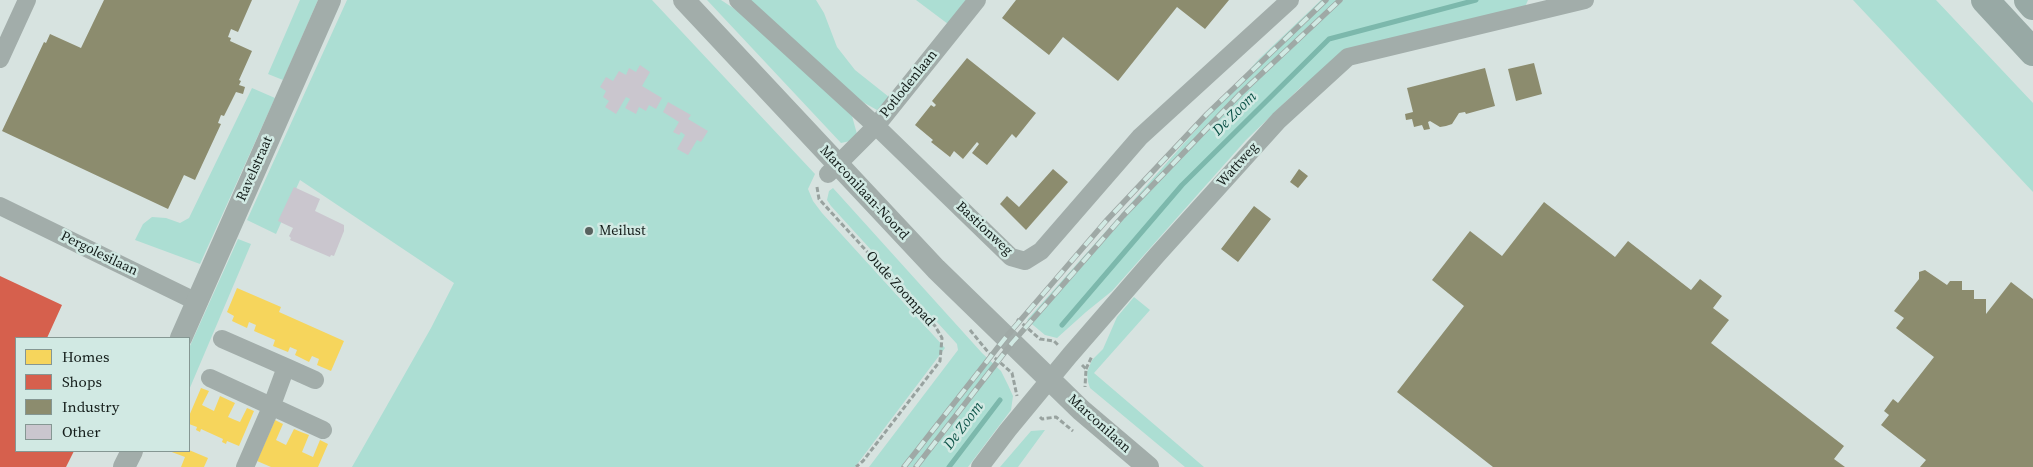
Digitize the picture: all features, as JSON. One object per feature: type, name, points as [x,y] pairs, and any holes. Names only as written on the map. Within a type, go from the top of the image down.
[{"type":"highway","points":[[1985,0],[2033,52]]},
{"type":"highway","points":[[2028,0],[2033,6]]},
{"type":"street","points":[[0,59],[27,0]]},
{"type":"street","name":"Ravelstraat","points":[[181,337],[330,0]]},
{"type":"street","name":"Marconilaan-Noord","points":[[684,0],[832,169],[1050,380]]},
{"type":"street","name":"Bastionweg","points":[[738,0],[876,126],[1011,257],[1025,261],[1041,251],[1140,137],[1290,0]]},
{"type":"street","name":"Potlodenlaan","points":[[832,169],[876,126],[977,0]]},
{"type":"street","name":"Wattweg","points":[[980,467],[1028,406],[1157,255],[1279,120],[1348,57],[1536,6],[1585,0]]},
{"type":"street","name":"Pergolesilaan","points":[[0,206],[197,302]]},
{"type":"street","points":[[222,339],[315,380]]},
{"type":"street","points":[[245,467],[272,405],[286,366]]},
{"type":"street","points":[[210,378],[323,430]]},
{"type":"street","name":"Marconilaan","points":[[1050,380],[1081,410],[1148,467]]},
{"type":"street","points":[[124,467],[132,452]]},
{"type":"path","name":"Oude Zoompad","points":[[832,169],[816,186],[819,199],[935,326],[942,338],[940,361],[864,461],[856,467]]},
{"type":"path","name":"Marconilaan","points":[[1028,406],[1042,419],[1056,417],[1078,434]]},
{"type":"green space","points":[[300,0],[318,0],[283,80],[268,74]]},
{"type":"green space","name":"Meilust","points":[[347,0],[652,0],[815,174],[808,189],[813,201],[945,348],[855,467],[352,467],[431,328],[454,283],[300,180],[276,234],[247,220]]},
{"type":"green space","points":[[707,0],[721,0],[753,21],[843,106],[852,116],[857,134],[850,141],[841,143]]},
{"type":"green space","points":[[749,0],[816,0],[824,13],[837,47],[855,70],[889,97],[877,110],[861,101]]},
{"type":"green space","points":[[916,0],[966,0],[948,24]]},
{"type":"green space","points":[[1321,0],[1528,0],[1525,7],[1331,65],[1301,87],[1246,140],[1112,291],[1057,338],[1045,335],[1027,320],[1259,59]]},
{"type":"green space","points":[[1853,0],[1936,0],[2033,103],[2033,192]]},
{"type":"green space","points":[[252,88],[275,98],[200,264],[135,240],[143,224],[152,217],[166,218],[180,223],[189,218]]},
{"type":"green space","points":[[833,188],[982,353],[1001,371],[1008,385],[1013,396],[1011,410],[968,467],[869,467],[958,350],[957,344],[831,206],[827,200],[829,191]]},
{"type":"green space","points":[[238,239],[251,244],[190,388],[190,346]]},
{"type":"green space","points":[[1134,297],[1150,310],[1094,373],[1204,467],[1185,467],[1090,388],[1087,372],[1092,360],[1103,349],[1117,317]]},
{"type":"green space","points":[[1045,430],[1018,467],[1000,467],[1031,431]]},
{"type":"building: Homes","points":[[237,288],[281,307],[279,312],[344,341],[331,371],[317,365],[319,359],[312,356],[309,362],[295,355],[297,350],[290,347],[288,352],[273,346],[275,340],[254,331],[256,325],[249,322],[247,328],[232,321],[234,316],[227,312]]},
{"type":"building: Homes","points":[[201,388],[209,391],[202,405],[214,411],[220,396],[235,403],[228,417],[240,422],[247,408],[254,411],[239,446],[227,441],[226,444],[222,442],[223,439],[201,429],[200,432],[196,430],[197,427],[190,424],[190,414]]},
{"type":"building: Homes","points":[[275,420],[283,424],[276,440],[286,445],[294,429],[309,435],[302,452],[313,457],[320,440],[328,444],[318,467],[271,467],[257,461]]},
{"type":"building: Homes","points":[[190,450],[208,458],[204,467],[181,467],[185,457],[172,452],[190,452]]},
{"type":"building: Shops","points":[[0,276],[62,305],[47,337],[15,337],[15,452],[74,452],[66,467],[0,467]]},
{"type":"building: Industry","points":[[104,0],[252,0],[238,32],[231,29],[228,37],[231,38],[230,41],[252,51],[239,80],[241,81],[239,85],[245,87],[243,94],[236,92],[224,116],[221,115],[218,123],[221,124],[195,180],[184,175],[168,209],[2,131],[44,42],[46,43],[50,34],[81,48]]},
{"type":"building: Industry","points":[[1016,0],[1229,0],[1205,29],[1177,7],[1118,81],[1063,37],[1049,55],[1002,18]]},
{"type":"building: Industry","points":[[967,58],[1036,113],[1016,138],[1012,134],[987,165],[972,153],[979,144],[977,142],[963,159],[954,151],[950,157],[931,142],[933,140],[915,125],[931,105],[934,107],[936,105],[932,101]]},
{"type":"building: Industry","points":[[1534,63],[1542,94],[1516,101],[1508,69]]},
{"type":"building: Industry","points":[[1485,68],[1495,106],[1466,114],[1465,112],[1459,113],[1452,124],[1446,126],[1440,127],[1430,121],[1428,122],[1430,129],[1424,130],[1422,125],[1414,127],[1412,119],[1406,120],[1405,114],[1413,112],[1407,88]]},
{"type":"building: Industry","points":[[1053,169],[1068,182],[1026,230],[1000,204],[1007,196],[1019,207]]},
{"type":"building: Industry","points":[[1299,169],[1308,176],[1298,188],[1290,182]]},
{"type":"building: Industry","points":[[1544,202],[1615,257],[1628,241],[1691,290],[1700,279],[1722,296],[1713,308],[1729,320],[1711,343],[1844,446],[1834,459],[1845,467],[1493,467],[1397,392],[1464,306],[1432,280],[1470,231],[1502,256]]},
{"type":"building: Industry","points":[[1254,206],[1271,219],[1238,262],[1221,249]]},
{"type":"building: Industry","points":[[1925,270],[1947,285],[1950,281],[1962,281],[1962,290],[1974,290],[1974,299],[1986,299],[1986,314],[2011,282],[2033,299],[2033,467],[1920,467],[1926,460],[1881,425],[1889,415],[1884,411],[1893,399],[1898,403],[1934,357],[1896,328],[1904,318],[1894,311],[1919,279],[1919,272]]},
{"type":"building: Other","points":[[640,65],[650,72],[642,86],[662,98],[656,109],[649,105],[646,111],[639,107],[636,114],[625,108],[630,99],[626,97],[616,114],[605,107],[609,101],[603,97],[606,91],[600,87],[606,77],[613,81],[619,71],[626,75],[629,68],[636,72]]},
{"type":"building: Other","points":[[668,102],[691,115],[688,119],[708,131],[701,142],[697,140],[688,155],[677,149],[685,135],[681,132],[679,135],[673,132],[679,122],[663,112]]},
{"type":"building: Other","points":[[294,187],[320,199],[315,211],[344,225],[344,231],[334,256],[331,255],[330,257],[290,240],[289,236],[293,228],[278,221]]},
{"type":"waterway","name":"De Zoom","points":[[1062,325],[1182,185],[1329,39],[1476,0]]},
{"type":"waterway","name":"De Zoom","points":[[949,467],[1000,400]]},
{"type":"railway","points":[[904,467],[1006,337],[1106,221],[1207,114],[1326,0]]},
{"type":"railway","points":[[916,467],[1012,343],[1123,216],[1240,94],[1340,0]]},
{"type":"place","name":"Meilust","points":[[589,231]]}]
